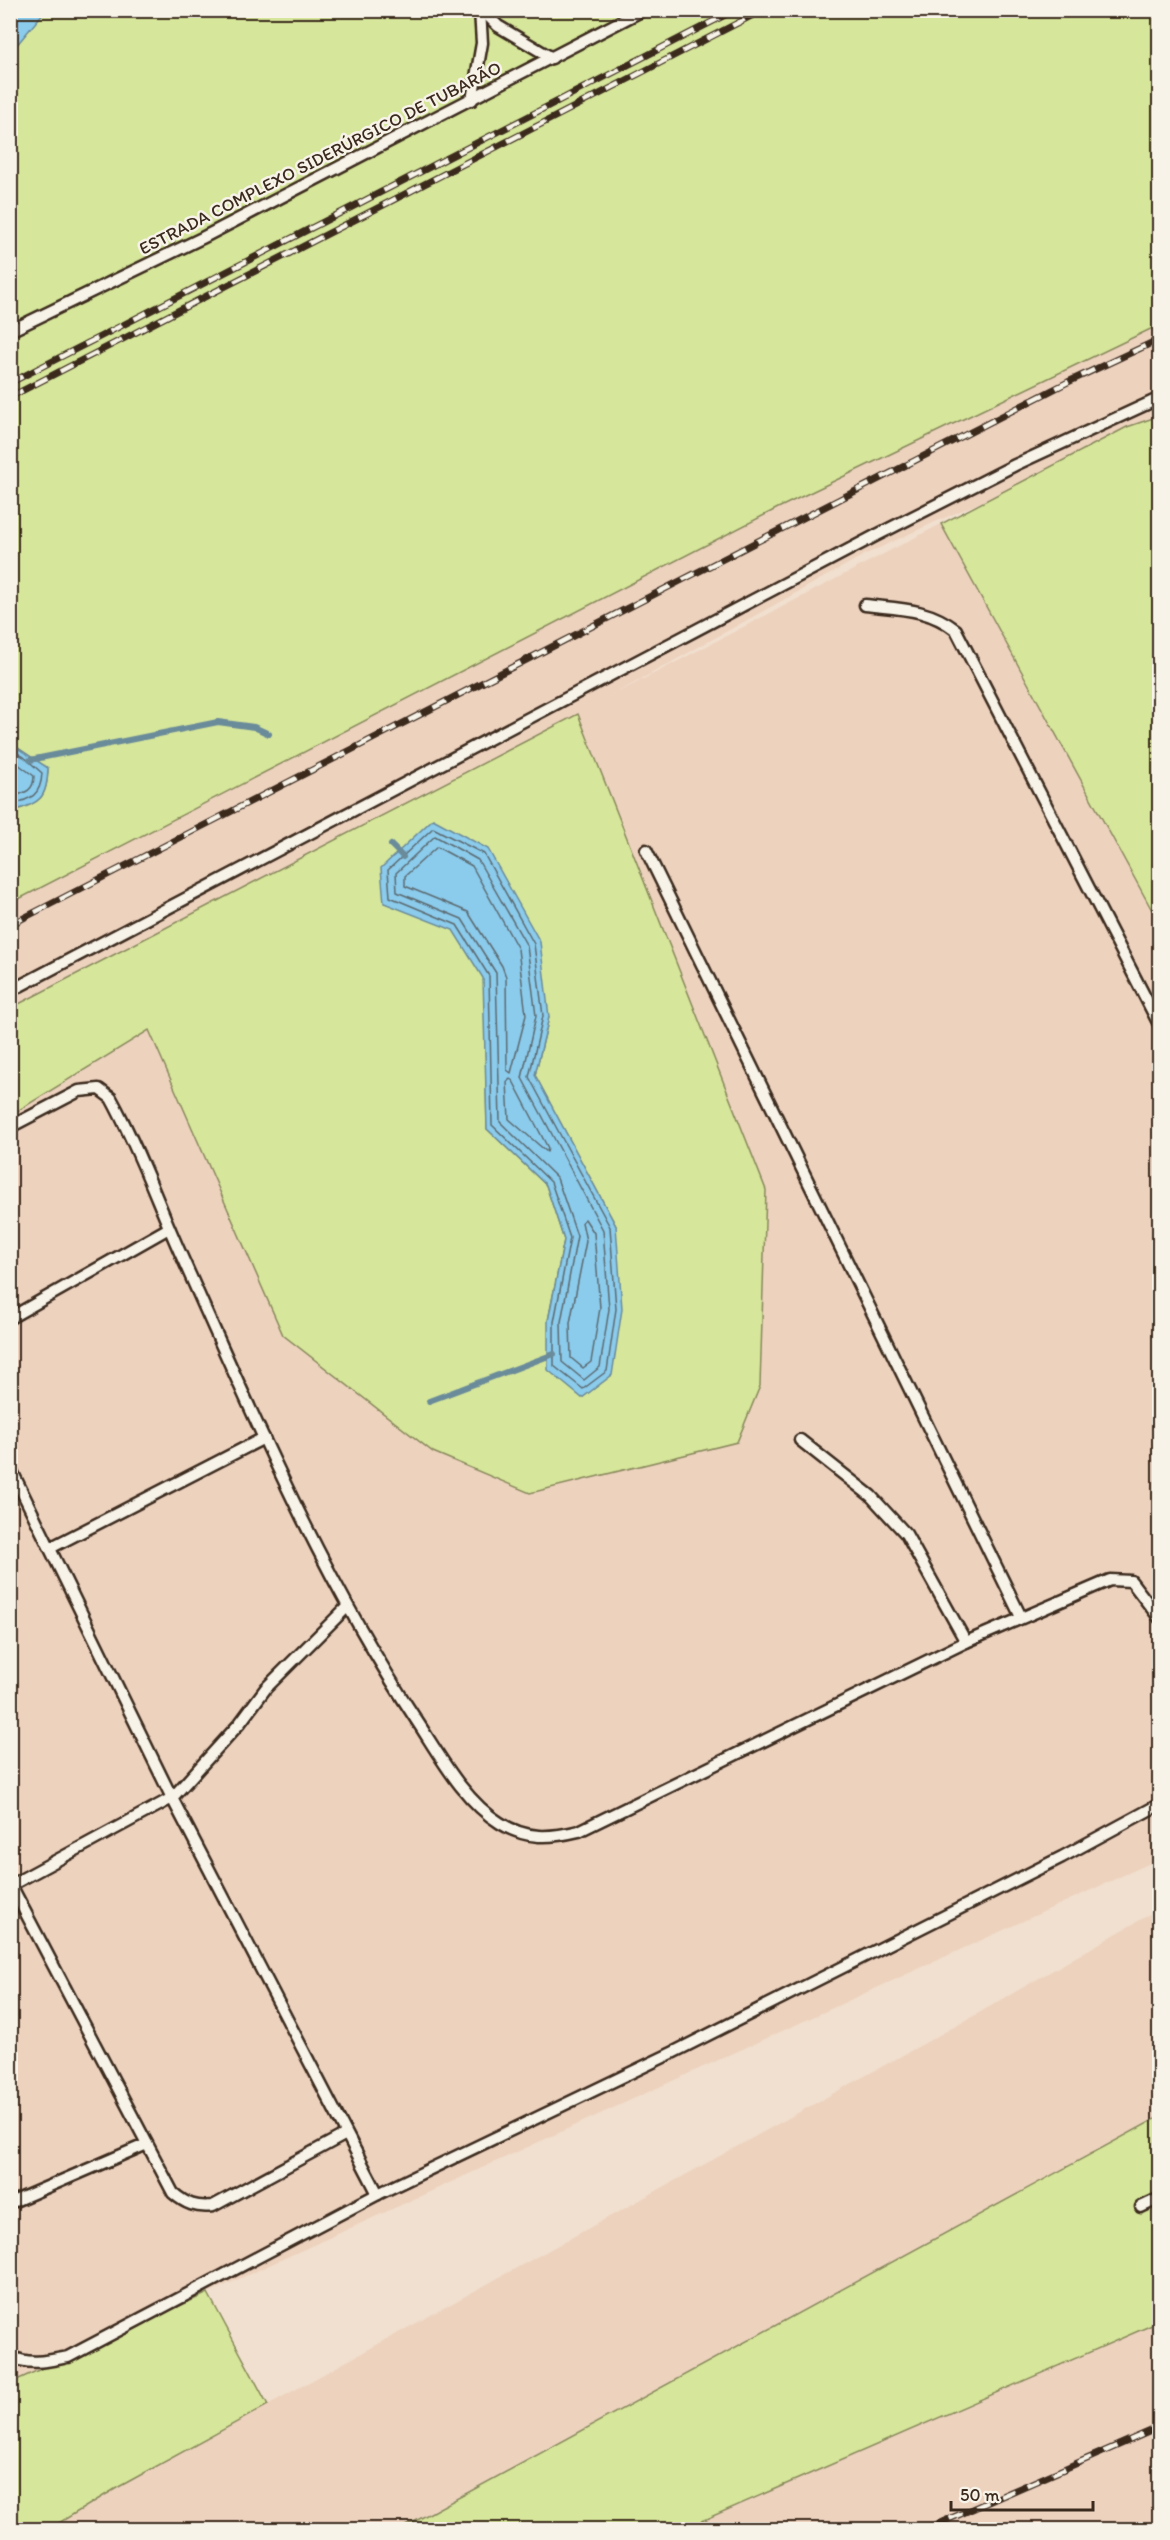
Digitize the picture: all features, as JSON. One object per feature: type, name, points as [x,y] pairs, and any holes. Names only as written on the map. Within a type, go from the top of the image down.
[{"type":"lane","points":[[481,10],[498,26],[552,58]]},
{"type":"lane","points":[[472,100],[482,43],[481,10]]},
{"type":"lane","name":"ESTRADA COMPLEXO SIDERÚRGICO DE TUBARÃO","points":[[10,331],[202,238],[643,10]]},
{"type":"lane","points":[[10,991],[875,536],[1025,460],[1160,398]]},
{"type":"lane","points":[[865,605],[939,617],[956,630],[1160,1026]]},
{"type":"lane","points":[[646,850],[1021,1617]]},
{"type":"lane","points":[[10,1127],[79,1091],[99,1089],[111,1098],[264,1438],[346,1608],[454,1776],[479,1805],[499,1823],[523,1834],[549,1838],[579,1831],[966,1642],[1110,1580],[1131,1581],[1141,1591],[1160,1619]]},
{"type":"lane","points":[[10,1318],[169,1228]]},
{"type":"lane","points":[[50,1548],[264,1438]]},
{"type":"lane","points":[[800,1440],[871,1496],[906,1534],[966,1642]]},
{"type":"lane","points":[[10,1467],[172,1798],[378,2194]]},
{"type":"lane","points":[[346,1608],[266,1688],[240,1723],[172,1798],[11,1885],[173,2193],[198,2208],[213,2206],[346,2134]]},
{"type":"lane","points":[[10,2356],[20,2362],[38,2362],[68,2357],[378,2194],[674,2052],[1052,1862],[1160,1804]]},
{"type":"lane","points":[[10,2203],[147,2144]]},
{"type":"lane","points":[[1141,2207],[1160,2198]]},
{"type":"shaded area","points":[[1159,11],[1159,425],[864,555],[609,697],[941,524],[1159,923],[1159,1859],[11,2383],[11,1115],[149,1030],[283,1335],[737,1442],[578,714],[11,1008],[10,367]]},
{"type":"shaded area","points":[[1159,1909],[1159,2117],[399,2529],[49,2530],[115,2489],[963,2022]]},
{"type":"shaded area","points":[[1159,2322],[1159,2529],[683,2529]]},
{"type":"green space","points":[[45,10],[1159,11],[1159,325],[778,508],[11,903],[11,812],[40,799],[46,788],[48,769],[11,743],[10,52]]},
{"type":"green space","points":[[1160,416],[1159,923],[941,524],[1127,427]]},
{"type":"green space","points":[[578,714],[766,1190],[760,1386],[737,1442],[530,1493],[433,1452],[283,1335],[149,1030],[11,1115],[11,1008]],"holes":[[[454,930],[549,1017],[535,1075],[616,1226],[548,1321],[564,1240],[546,1185],[487,1129],[484,978]]]},
{"type":"green space","points":[[1159,2117],[1159,2322],[683,2529],[399,2530]]},
{"type":"green space","points":[[208,2293],[268,2405],[115,2489],[49,2529],[11,2529],[10,2383]]},
{"type":"water","points":[[10,11],[45,11],[11,52]]},
{"type":"water","points":[[10,743],[48,768],[46,787],[40,799],[11,812]]},
{"type":"water","points":[[433,819],[488,849],[540,942],[549,1017],[535,1075],[616,1226],[622,1309],[612,1375],[582,1398],[548,1370],[548,1321],[564,1240],[546,1185],[487,1129],[483,978],[453,930],[384,903],[381,868]]},
{"type":"waterway","points":[[30,760],[218,722],[254,727],[269,734]]},
{"type":"waterway","points":[[391,845],[403,857]]},
{"type":"waterway","points":[[429,1401],[554,1354]]},
{"type":"railway","points":[[10,383],[735,10]]},
{"type":"railway","points":[[10,397],[763,10]]},
{"type":"railway","points":[[10,925],[1068,382],[1160,339]]},
{"type":"railway","points":[[924,2530],[1160,2427]]}]
